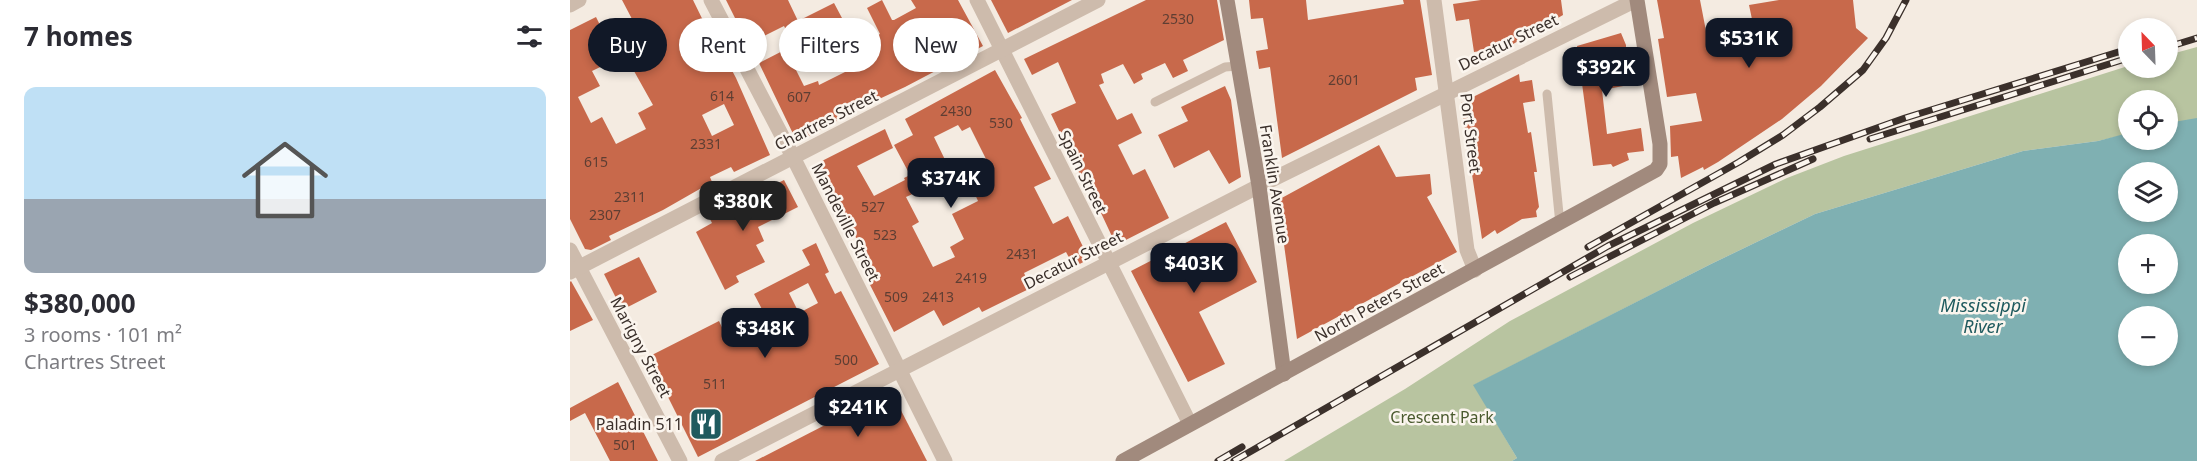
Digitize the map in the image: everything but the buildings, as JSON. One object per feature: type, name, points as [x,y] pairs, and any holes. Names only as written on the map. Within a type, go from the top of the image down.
[{"type":"street","points":[[570,5],[579,0]]},
{"type":"street","name":"Mandeville Street","points":[[711,0],[793,157],[945,461]]},
{"type":"street","name":"Spain Street","points":[[977,0],[1190,424]]},
{"type":"street","name":"Chartres Street","points":[[574,269],[1098,0]]},
{"type":"street","name":"Franklin Avenue","points":[[1227,0],[1258,186],[1284,374]]},
{"type":"street","name":"Port Street","points":[[1434,0],[1467,250],[1475,270]]},
{"type":"street","name":"Decatur Street","points":[[722,461],[1258,186],[1447,91],[1637,0]]},
{"type":"street","name":"North Peters Street","points":[[1123,461],[1652,174],[1660,164],[1660,144],[1637,0]]},
{"type":"street","name":"Marigny Street","points":[[570,250],[574,269],[680,461]]},
{"type":"lane","points":[[1155,102],[1225,67],[1238,66]]},
{"type":"lane","points":[[1547,94],[1560,224]]},
{"type":"green space","name":"Crescent Park","points":[[2197,47],[2197,120],[2178,124],[2178,90],[2118,90],[2118,136],[2023,151],[1815,214],[1711,264],[1474,385],[1517,458],[1512,461],[1284,461],[1405,389],[1510,321],[1693,223],[1787,178],[1844,156],[2118,69],[2118,78],[2178,78],[2178,52]]},
{"type":"water","name":"Mississippi River","points":[[2197,118],[2197,461],[1512,461],[1517,458],[1473,385],[1815,214],[2023,151],[2098,141],[2118,136],[2118,150],[2178,150],[2178,121]]},
{"type":"railway","points":[[1588,247],[1739,162],[1783,135],[1820,107],[1863,70],[1886,38],[1906,0]]},
{"type":"railway","points":[[2178,44],[2197,38]]},
{"type":"railway","points":[[1234,461],[1608,246],[1776,164],[1905,118],[2118,52]]},
{"type":"railway","points":[[1870,139],[2118,61]]},
{"type":"railway","points":[[1570,277],[1714,203],[1813,159]]},
{"type":"railway","points":[[1218,461],[1242,447]]},
{"type":"place","name":"Paladin 511","points":[[706,424]]}]
